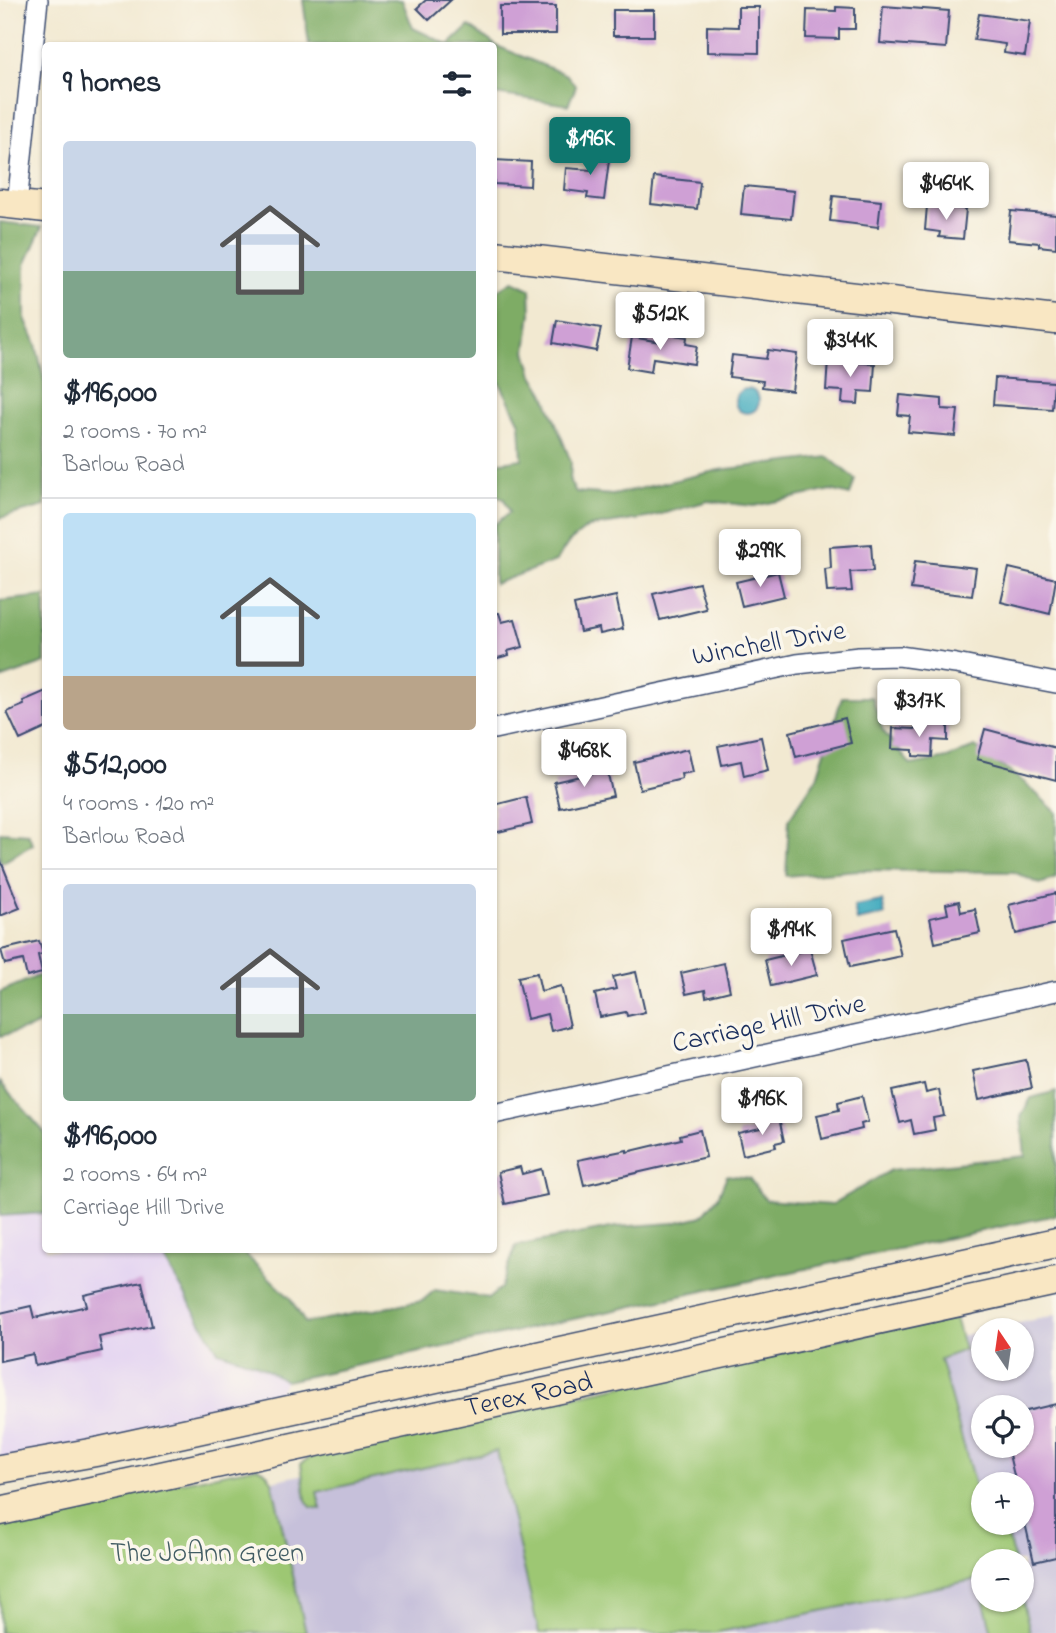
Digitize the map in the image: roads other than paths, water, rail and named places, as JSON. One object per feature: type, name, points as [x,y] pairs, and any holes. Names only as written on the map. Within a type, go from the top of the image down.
[{"type":"street","points":[[38,0],[8,204],[42,208]]},
{"type":"street","points":[[497,255],[1056,320]]},
{"type":"street","name":"Winchell Drive","points":[[497,728],[797,664],[859,657],[900,656],[1056,684]]},
{"type":"street","name":"Carriage Hill Drive","points":[[497,1113],[1056,991]]},
{"type":"street","name":"Terex Road","points":[[0,1469],[101,1451],[1056,1243]]},
{"type":"street","points":[[954,1265],[962,1301]]},
{"type":"street","name":"Terex Road","points":[[0,1511],[1056,1281]]},
{"type":"street","points":[[265,1415],[273,1452]]},
{"type":"water","points":[[747,389],[756,392],[759,401],[756,410],[747,413],[738,410],[735,401],[738,392]]},
{"type":"water","points":[[882,901],[885,915],[857,921],[854,906]]},
{"type":"park label","name":"The JoAnn Green","points":[[207,1554]]}]
